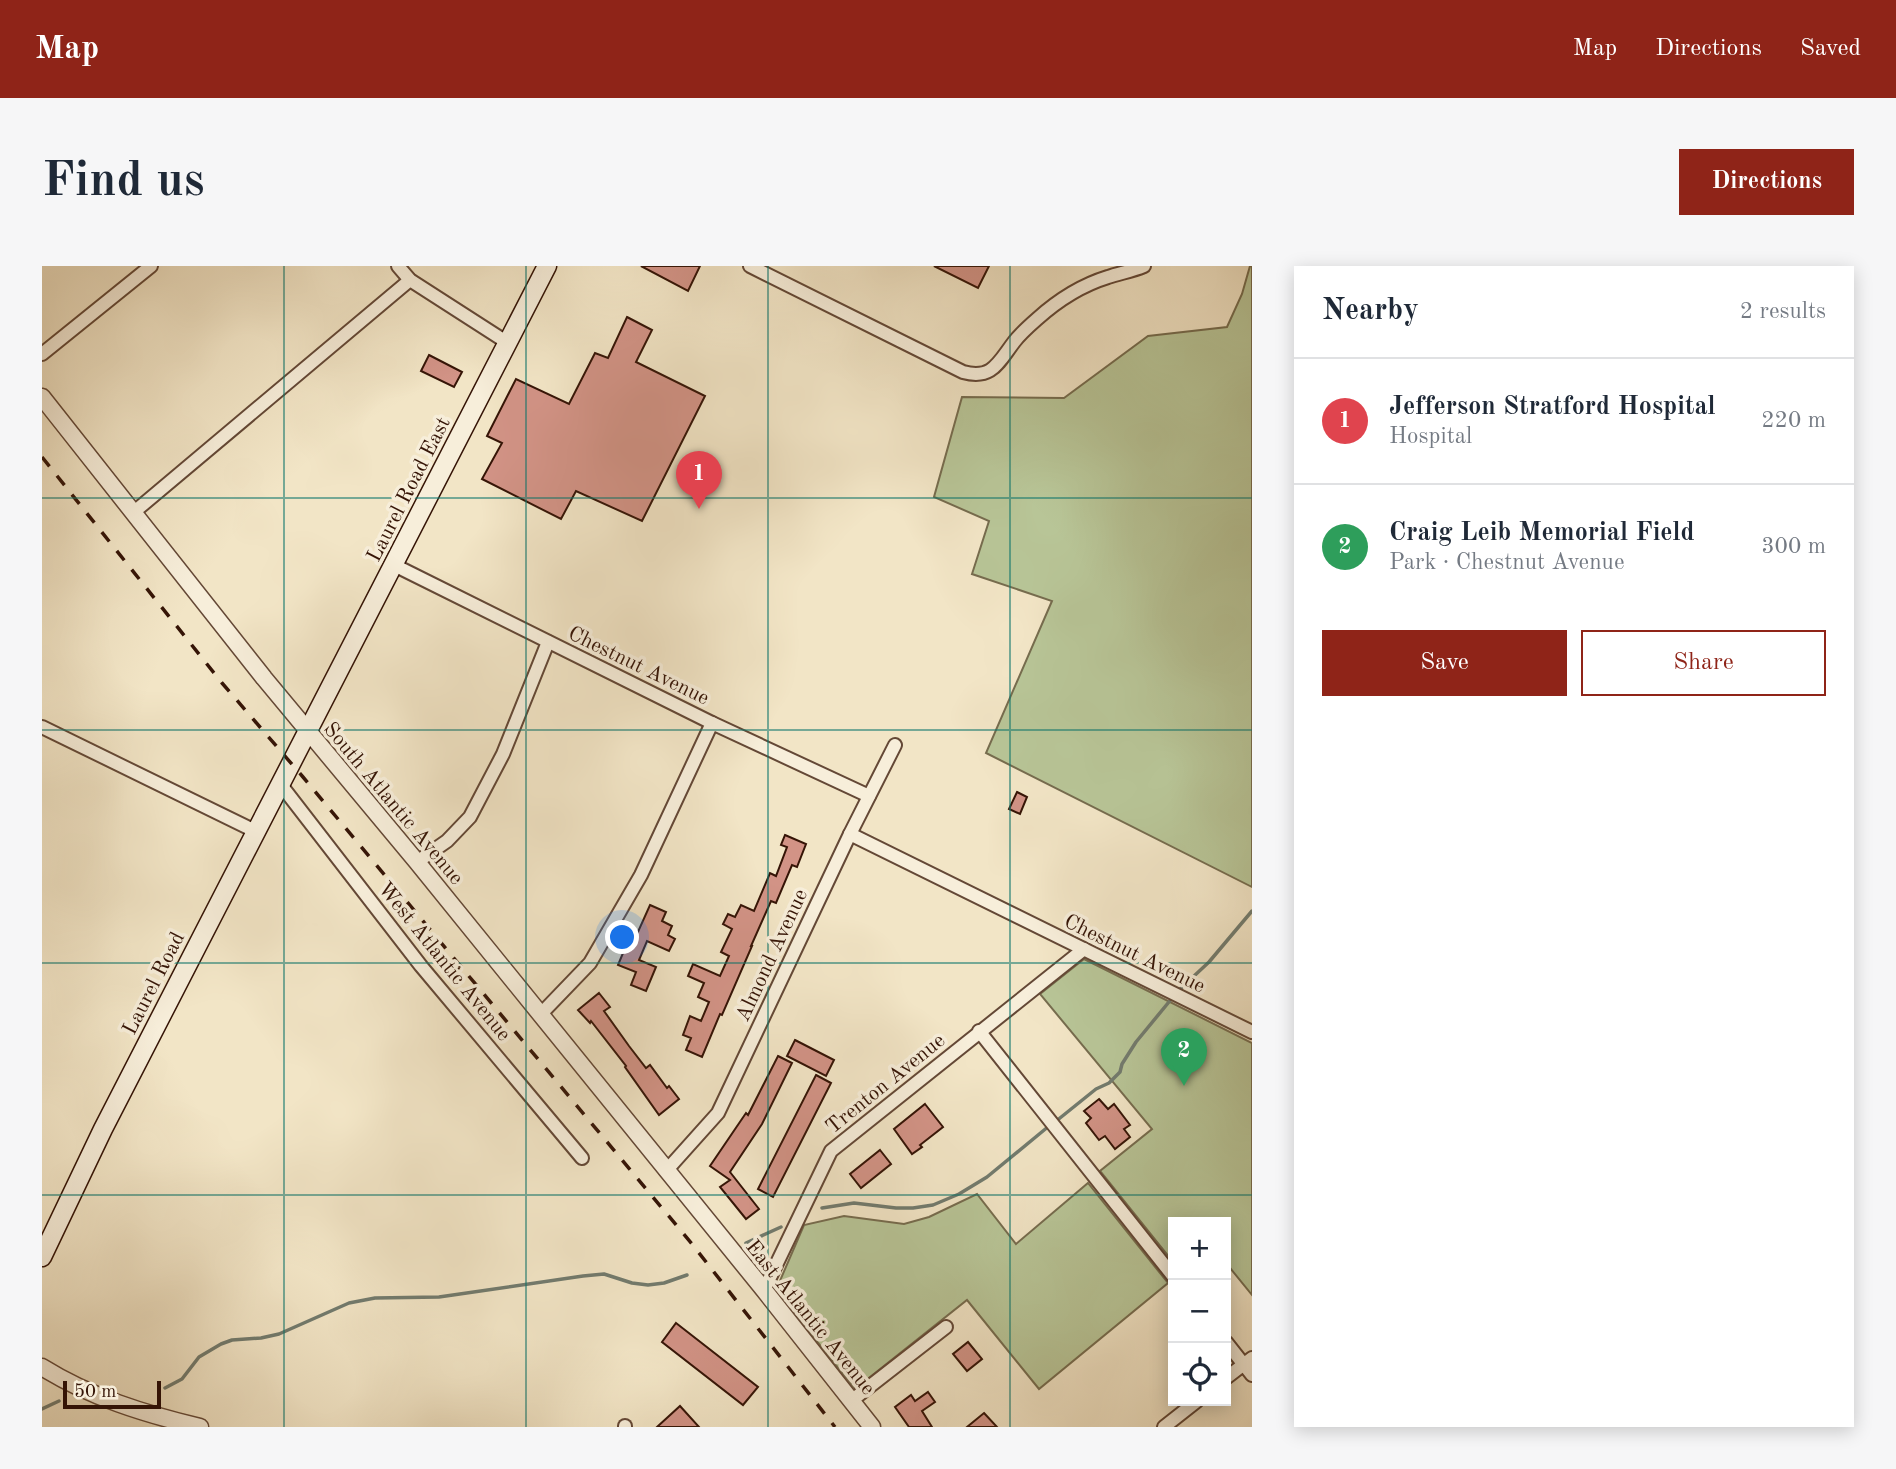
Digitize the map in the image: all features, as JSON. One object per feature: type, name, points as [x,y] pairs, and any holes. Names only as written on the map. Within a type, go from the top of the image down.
[{"type":"main road","name":"Laurel Road East","points":[[308,732],[547,266]]},
{"type":"main road","name":"Laurel Road","points":[[42,1257],[103,1129],[308,732]]},
{"type":"street","points":[[42,354],[151,266]]},
{"type":"street","points":[[398,266],[410,280],[508,343]]},
{"type":"street","points":[[750,266],[963,372],[976,375],[988,373],[1038,317],[1077,290],[1144,266]]},
{"type":"street","points":[[134,512],[410,280]]},
{"type":"street","name":"South Atlantic Avenue","points":[[42,397],[308,732],[417,862],[717,1233]]},
{"type":"street","name":"Chestnut Avenue","points":[[394,565],[712,723],[869,796]]},
{"type":"street","points":[[417,862],[447,841],[470,817],[502,754],[548,642]]},
{"type":"street","points":[[541,1015],[597,952],[641,875],[712,723]]},
{"type":"street","points":[[42,727],[257,831]]},
{"type":"street","name":"Almond Avenue","points":[[666,1171],[718,1113],[895,745]]},
{"type":"street","name":"West Atlantic Avenue","points":[[281,785],[421,966],[582,1158]]},
{"type":"street","name":"Chestnut Avenue","points":[[850,834],[1252,1032]]},
{"type":"street","name":"Trenton Avenue","points":[[764,1290],[831,1151],[1084,949]]},
{"type":"street","points":[[979,1031],[1168,1270]]},
{"type":"street","name":"East Atlantic Avenue","points":[[717,1233],[872,1427]]},
{"type":"street","points":[[851,1401],[946,1327]]},
{"type":"street","points":[[1227,1343],[1249,1365],[1231,1375]]},
{"type":"street","points":[[42,1367],[119,1405],[194,1427]]},
{"type":"street","points":[[1164,1427],[1191,1406]]},
{"type":"green space","points":[[1250,266],[1252,887],[986,753],[1052,601],[972,574],[989,521],[934,497],[962,397],[1064,398],[1148,336],[1227,327],[1242,294]]},
{"type":"green space","points":[[1084,959],[1252,1043],[1252,1295],[1231,1269],[1231,1217],[1168,1217],[1168,1256],[1100,1171],[1152,1129],[1040,994]]},
{"type":"green space","points":[[1088,1183],[1168,1283],[1039,1389],[967,1300],[855,1389],[776,1290],[804,1225],[844,1216],[904,1224],[929,1217],[977,1194],[1016,1244]]},
{"type":"building","points":[[641,266],[700,266],[688,291]]},
{"type":"building","points":[[934,266],[989,266],[978,288]]},
{"type":"building","points":[[627,317],[652,330],[636,362],[705,396],[642,521],[576,491],[561,519],[482,479],[502,443],[487,436],[516,379],[569,404],[595,353],[608,358]]},
{"type":"building","points":[[429,355],[462,372],[454,387],[421,371]]},
{"type":"building","points":[[1017,792],[1027,797],[1020,814],[1009,809]]},
{"type":"building","points":[[785,835],[806,844],[797,867],[792,865],[776,903],[771,901],[702,1057],[686,1050],[691,1038],[683,1035],[690,1016],[701,1021],[709,1002],[698,997],[704,983],[688,976],[693,964],[720,976],[729,956],[721,952],[732,929],[723,924],[728,914],[735,917],[741,905],[754,911],[770,873],[776,876],[787,847],[781,845]]},
{"type":"building","points":[[650,905],[666,912],[662,921],[672,926],[668,935],[675,939],[669,951],[647,941],[639,960],[656,967],[646,991],[631,985],[636,972],[618,965],[628,941],[633,943]]},
{"type":"building","points":[[599,993],[610,1007],[604,1011],[629,1046],[646,1068],[650,1065],[679,1099],[659,1115],[626,1066],[591,1021],[590,1023],[578,1010]]},
{"type":"building","points":[[795,1040],[834,1060],[826,1076],[787,1056]]},
{"type":"building","points":[[778,1056],[792,1063],[762,1124],[730,1172],[759,1209],[746,1219],[720,1187],[730,1180],[710,1166],[746,1113],[748,1115]]},
{"type":"building","points":[[816,1075],[831,1083],[773,1197],[758,1189]]},
{"type":"building","points":[[1099,1099],[1108,1109],[1114,1104],[1130,1125],[1124,1129],[1130,1137],[1115,1149],[1105,1136],[1099,1140],[1086,1123],[1091,1118],[1084,1111]]},
{"type":"building","points":[[925,1104],[943,1127],[912,1154],[894,1129]]},
{"type":"building","points":[[880,1150],[891,1164],[861,1188],[850,1174]]},
{"type":"building","points":[[676,1323],[758,1387],[743,1405],[662,1342]]},
{"type":"building","points":[[968,1342],[982,1359],[967,1371],[953,1354]]},
{"type":"building","points":[[928,1392],[935,1402],[922,1411],[932,1427],[909,1427],[895,1407],[911,1395],[915,1401]]},
{"type":"building","points":[[680,1406],[699,1427],[657,1427]]},
{"type":"building","points":[[984,1413],[997,1427],[967,1427]]},
{"type":"waterway","points":[[1178,991],[1209,962],[1252,911]]},
{"type":"waterway","points":[[1055,1122],[1120,1072],[1136,1042],[1173,997]]},
{"type":"waterway","points":[[822,1208],[854,1203],[896,1208],[933,1205],[959,1194],[987,1177],[1049,1126]]},
{"type":"waterway","points":[[746,1243],[781,1227]]},
{"type":"waterway","points":[[165,1388],[182,1379],[199,1357],[221,1344],[279,1334],[349,1303],[375,1298],[439,1297],[604,1274],[648,1285],[687,1275]]},
{"type":"waterway","points":[[42,1409],[59,1401]]},
{"type":"railway","points":[[42,457],[222,683],[692,1244],[835,1427]]},
{"type":"place","name":"Jefferson Stratford Hospital","points":[[699,509]]},
{"type":"place","name":"Craig Leib Memorial Field","points":[[1184,1086]]}]
